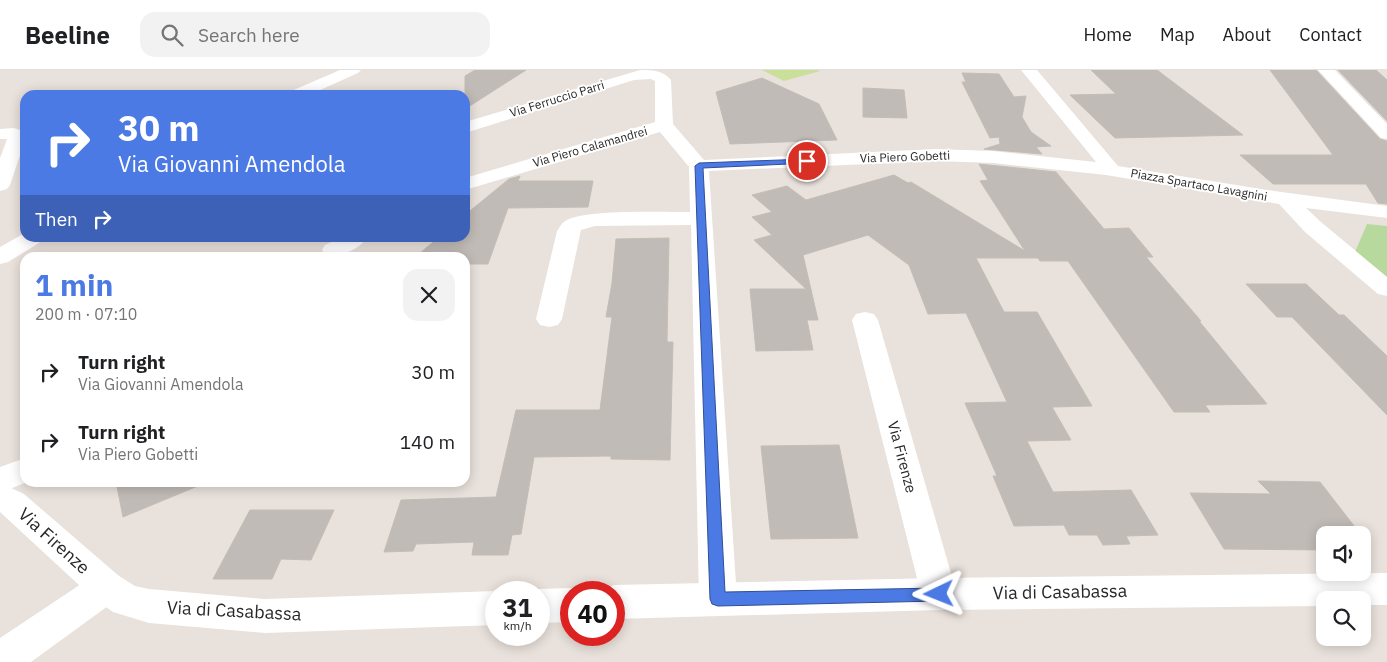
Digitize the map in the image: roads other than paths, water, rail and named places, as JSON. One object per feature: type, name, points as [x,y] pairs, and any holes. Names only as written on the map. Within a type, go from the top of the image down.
[{"type":"street","points":[[307,90],[353,70]]},
{"type":"street","points":[[1029,70],[1110,169]]},
{"type":"street","points":[[1326,70],[1387,134]]},
{"type":"street","name":"Via Ferruccio Parri","points":[[470,126],[624,78],[649,74],[659,76],[663,80],[664,125]]},
{"type":"street","name":"Via Piero Calamandrei","points":[[470,183],[664,125],[699,166]]},
{"type":"street","points":[[0,134],[13,133],[16,137],[0,185]]},
{"type":"street","name":"Via Piero Gobetti","points":[[699,166],[955,156],[1070,164],[1110,169]]},
{"type":"street","points":[[699,166],[718,599]]},
{"type":"street","name":"Piazza Spartaco Lavagnini","points":[[1110,169],[1287,200],[1387,212]]},
{"type":"street","name":"Piazza Spartaco Lavagnini","points":[[1287,200],[1313,227],[1387,289]]},
{"type":"street","points":[[549,319],[568,231],[572,225],[595,220],[702,218]]},
{"type":"street","points":[[0,257],[24,242]]},
{"type":"street","points":[[332,248],[346,242]]},
{"type":"street","name":"Via Firenze","points":[[865,320],[939,594]]},
{"type":"street","points":[[0,481],[20,472]]},
{"type":"street","name":"Via Firenze","points":[[0,496],[12,503],[106,587]]},
{"type":"street","points":[[0,660],[106,587]]},
{"type":"street","name":"Via di Casabassa","points":[[106,587],[136,604],[233,614],[303,615],[485,608]]},
{"type":"street","name":"Via di Casabassa","points":[[625,602],[939,594],[1387,589]]}]
